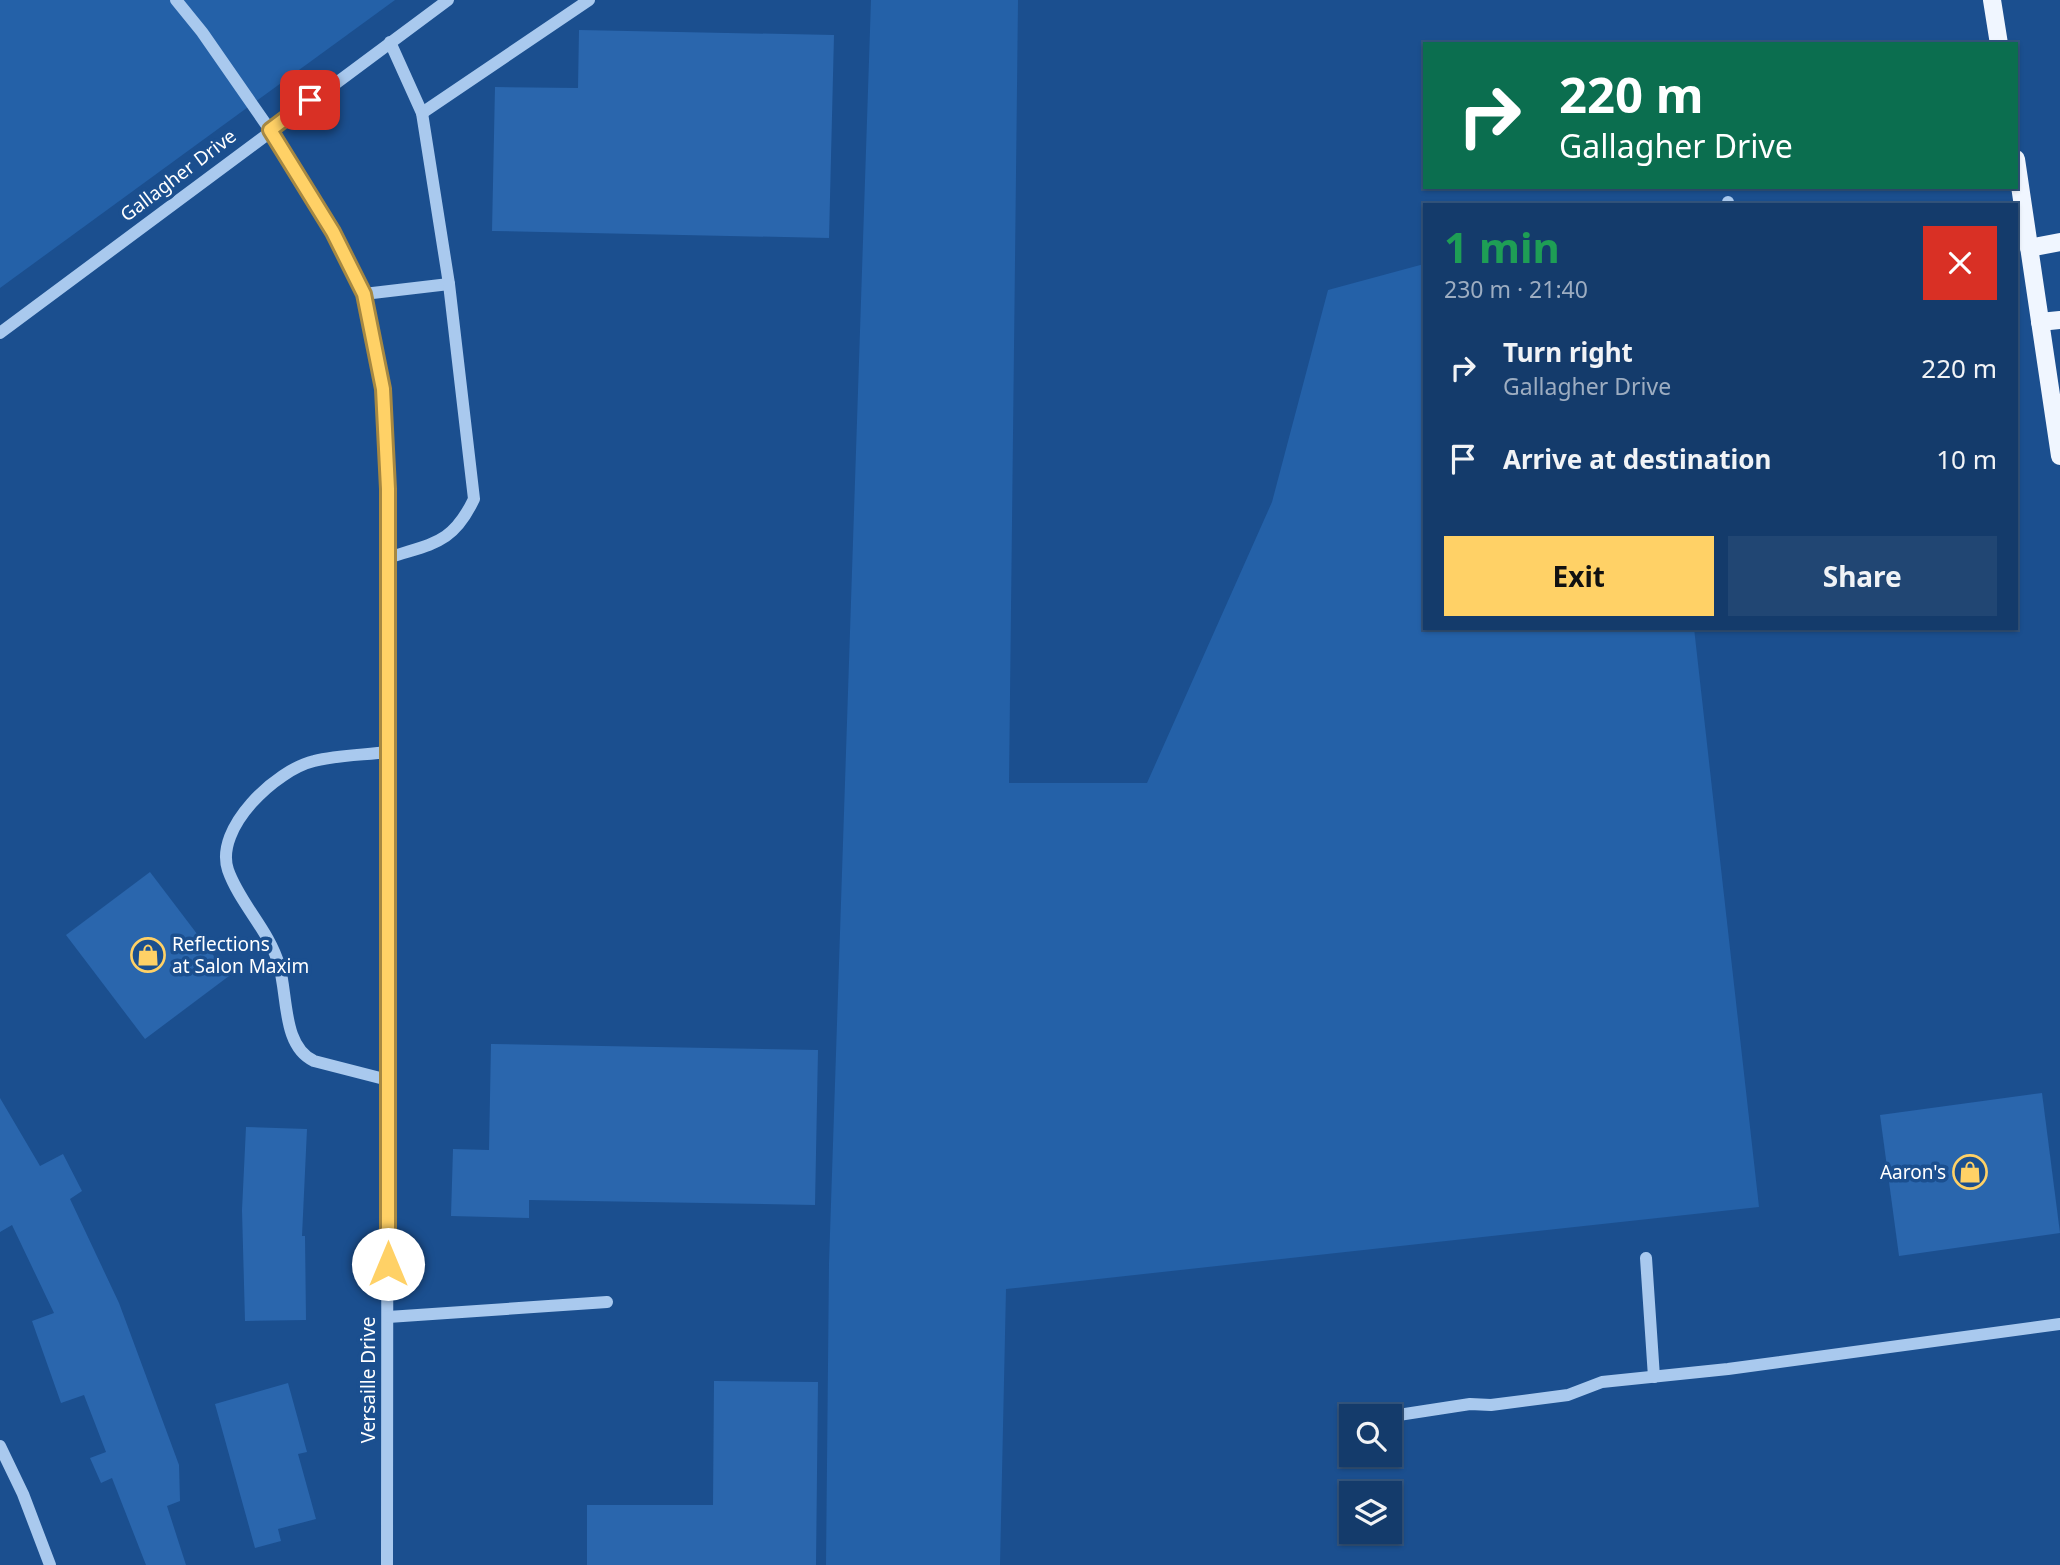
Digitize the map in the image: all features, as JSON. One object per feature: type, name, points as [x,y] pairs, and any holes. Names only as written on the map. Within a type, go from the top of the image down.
[{"type":"main road","points":[[1992,0],[1999,42]]},
{"type":"main road","points":[[2018,173],[2060,456]]},
{"type":"main road","points":[[2029,248],[2060,242]]},
{"type":"main road","points":[[2040,322],[2060,320]]},
{"type":"street","name":"Versaille Drive","points":[[176,0],[202,32],[270,130],[333,232],[364,294],[383,389],[388,489],[387,1565]]},
{"type":"street","name":"Gallagher Drive","points":[[0,334],[270,130],[448,0]]},
{"type":"street","points":[[422,113],[589,0]]},
{"type":"street","points":[[388,558],[443,540],[464,519],[474,499],[449,284],[422,113],[390,42]]},
{"type":"street","points":[[364,294],[449,284]]},
{"type":"street","points":[[388,752],[313,761],[285,774],[246,809],[235,826],[226,850],[227,866],[233,881],[278,961],[287,994],[289,1028],[296,1046],[314,1061],[388,1080]]},
{"type":"street","points":[[1646,1258],[1654,1377]]},
{"type":"street","points":[[387,1317],[607,1302]]},
{"type":"street","points":[[1402,1414],[1471,1404],[1491,1405],[1568,1395],[1602,1382],[1946,1341],[2060,1324]]},
{"type":"street","points":[[0,1446],[23,1494],[50,1565]]},
{"type":"shaded area","points":[[0,0],[395,0],[0,288]]},
{"type":"shaded area","points":[[871,0],[1018,0],[1009,783],[1147,783],[1272,502],[1328,290],[1423,264],[1423,630],[1694,630],[1759,1207],[1006,1289],[1000,1565],[826,1565],[829,1264]]},
{"type":"building","points":[[579,30],[834,35],[829,238],[492,231],[495,87],[578,88]]},
{"type":"building","name":"Reflections at Salon Maxim","points":[[150,872],[229,976],[145,1039],[66,935]]},
{"type":"building","points":[[491,1044],[818,1050],[815,1205],[529,1200],[529,1218],[451,1216],[453,1149],[489,1150]]},
{"type":"building","name":"Aaron's","points":[[2042,1093],[2060,1233],[1899,1256],[1880,1115]]},
{"type":"building","points":[[0,1098],[40,1166],[63,1154],[82,1191],[70,1199],[119,1303],[179,1465],[180,1501],[167,1506],[186,1565],[146,1565],[112,1478],[101,1483],[90,1458],[106,1452],[84,1395],[61,1403],[32,1321],[54,1313],[12,1225],[0,1232]]},
{"type":"building","points":[[246,1127],[307,1129],[302,1236],[305,1236],[306,1320],[245,1321],[242,1210]]},
{"type":"building","points":[[714,1381],[818,1382],[816,1565],[587,1565],[587,1505],[713,1505]]},
{"type":"building","points":[[288,1383],[307,1452],[298,1454],[316,1519],[278,1529],[281,1541],[255,1548],[215,1404]]},
{"type":"place","name":"Reflections at Salon Maxim","points":[[148,955]]},
{"type":"place","name":"Aaron's","points":[[1970,1172]]},
{"type":"route","points":[[310,100],[270,130],[333,232],[364,294],[383,389],[388,489],[388,1264]]}]
